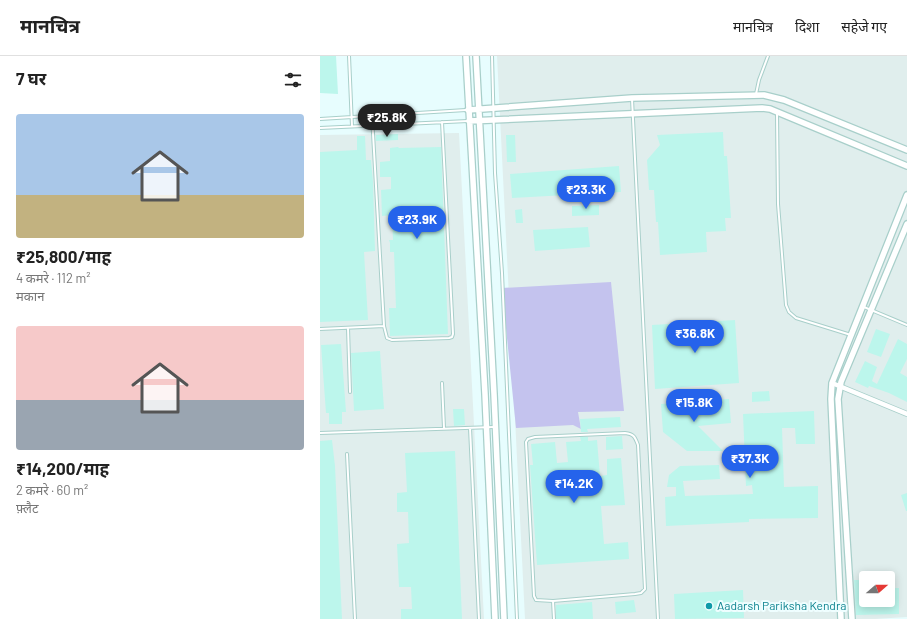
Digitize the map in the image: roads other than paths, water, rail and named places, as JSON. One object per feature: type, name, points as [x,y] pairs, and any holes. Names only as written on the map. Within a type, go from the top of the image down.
[{"type":"street","points":[[466,56],[485,386],[495,619]]},
{"type":"street","points":[[476,56],[496,427],[504,619]]},
{"type":"street","points":[[468,110],[632,98],[756,94],[773,96],[784,100],[907,150]]},
{"type":"street","points":[[470,121],[762,108],[776,112],[907,166]]},
{"type":"street","points":[[841,619],[831,399],[832,383],[864,307],[907,195]]},
{"type":"street","points":[[852,619],[838,398],[840,386],[907,224]]},
{"type":"street","points":[[832,383],[907,414]]},
{"type":"lane","points":[[349,56],[352,126]]},
{"type":"lane","points":[[492,56],[495,173],[502,273],[516,619]]},
{"type":"lane","points":[[756,94],[759,80],[768,56]]},
{"type":"lane","points":[[632,98],[658,619]]},
{"type":"lane","points":[[320,119],[468,110]]},
{"type":"lane","points":[[776,112],[778,204],[786,305],[789,312],[796,318],[852,335]]},
{"type":"lane","points":[[372,116],[384,326],[387,338],[392,340],[440,339],[452,337],[453,334],[442,122]]},
{"type":"lane","points":[[320,128],[470,121]]},
{"type":"lane","points":[[864,307],[907,325]]},
{"type":"lane","points":[[320,329],[384,326]]},
{"type":"lane","points":[[348,328],[350,392]]},
{"type":"lane","points":[[442,383],[444,428]]},
{"type":"lane","points":[[320,433],[496,427]]},
{"type":"lane","points":[[470,428],[479,619]]},
{"type":"lane","points":[[625,432],[632,433],[638,445],[645,589],[642,593],[635,594],[553,601],[536,600],[534,596],[526,442],[528,439],[535,437],[625,432]]},
{"type":"lane","points":[[347,454],[355,619]]},
{"type":"lane","points":[[553,601],[554,619]]},
{"type":"place","name":"Aadarsh Pariksha Kendra","points":[[709,606]]}]
